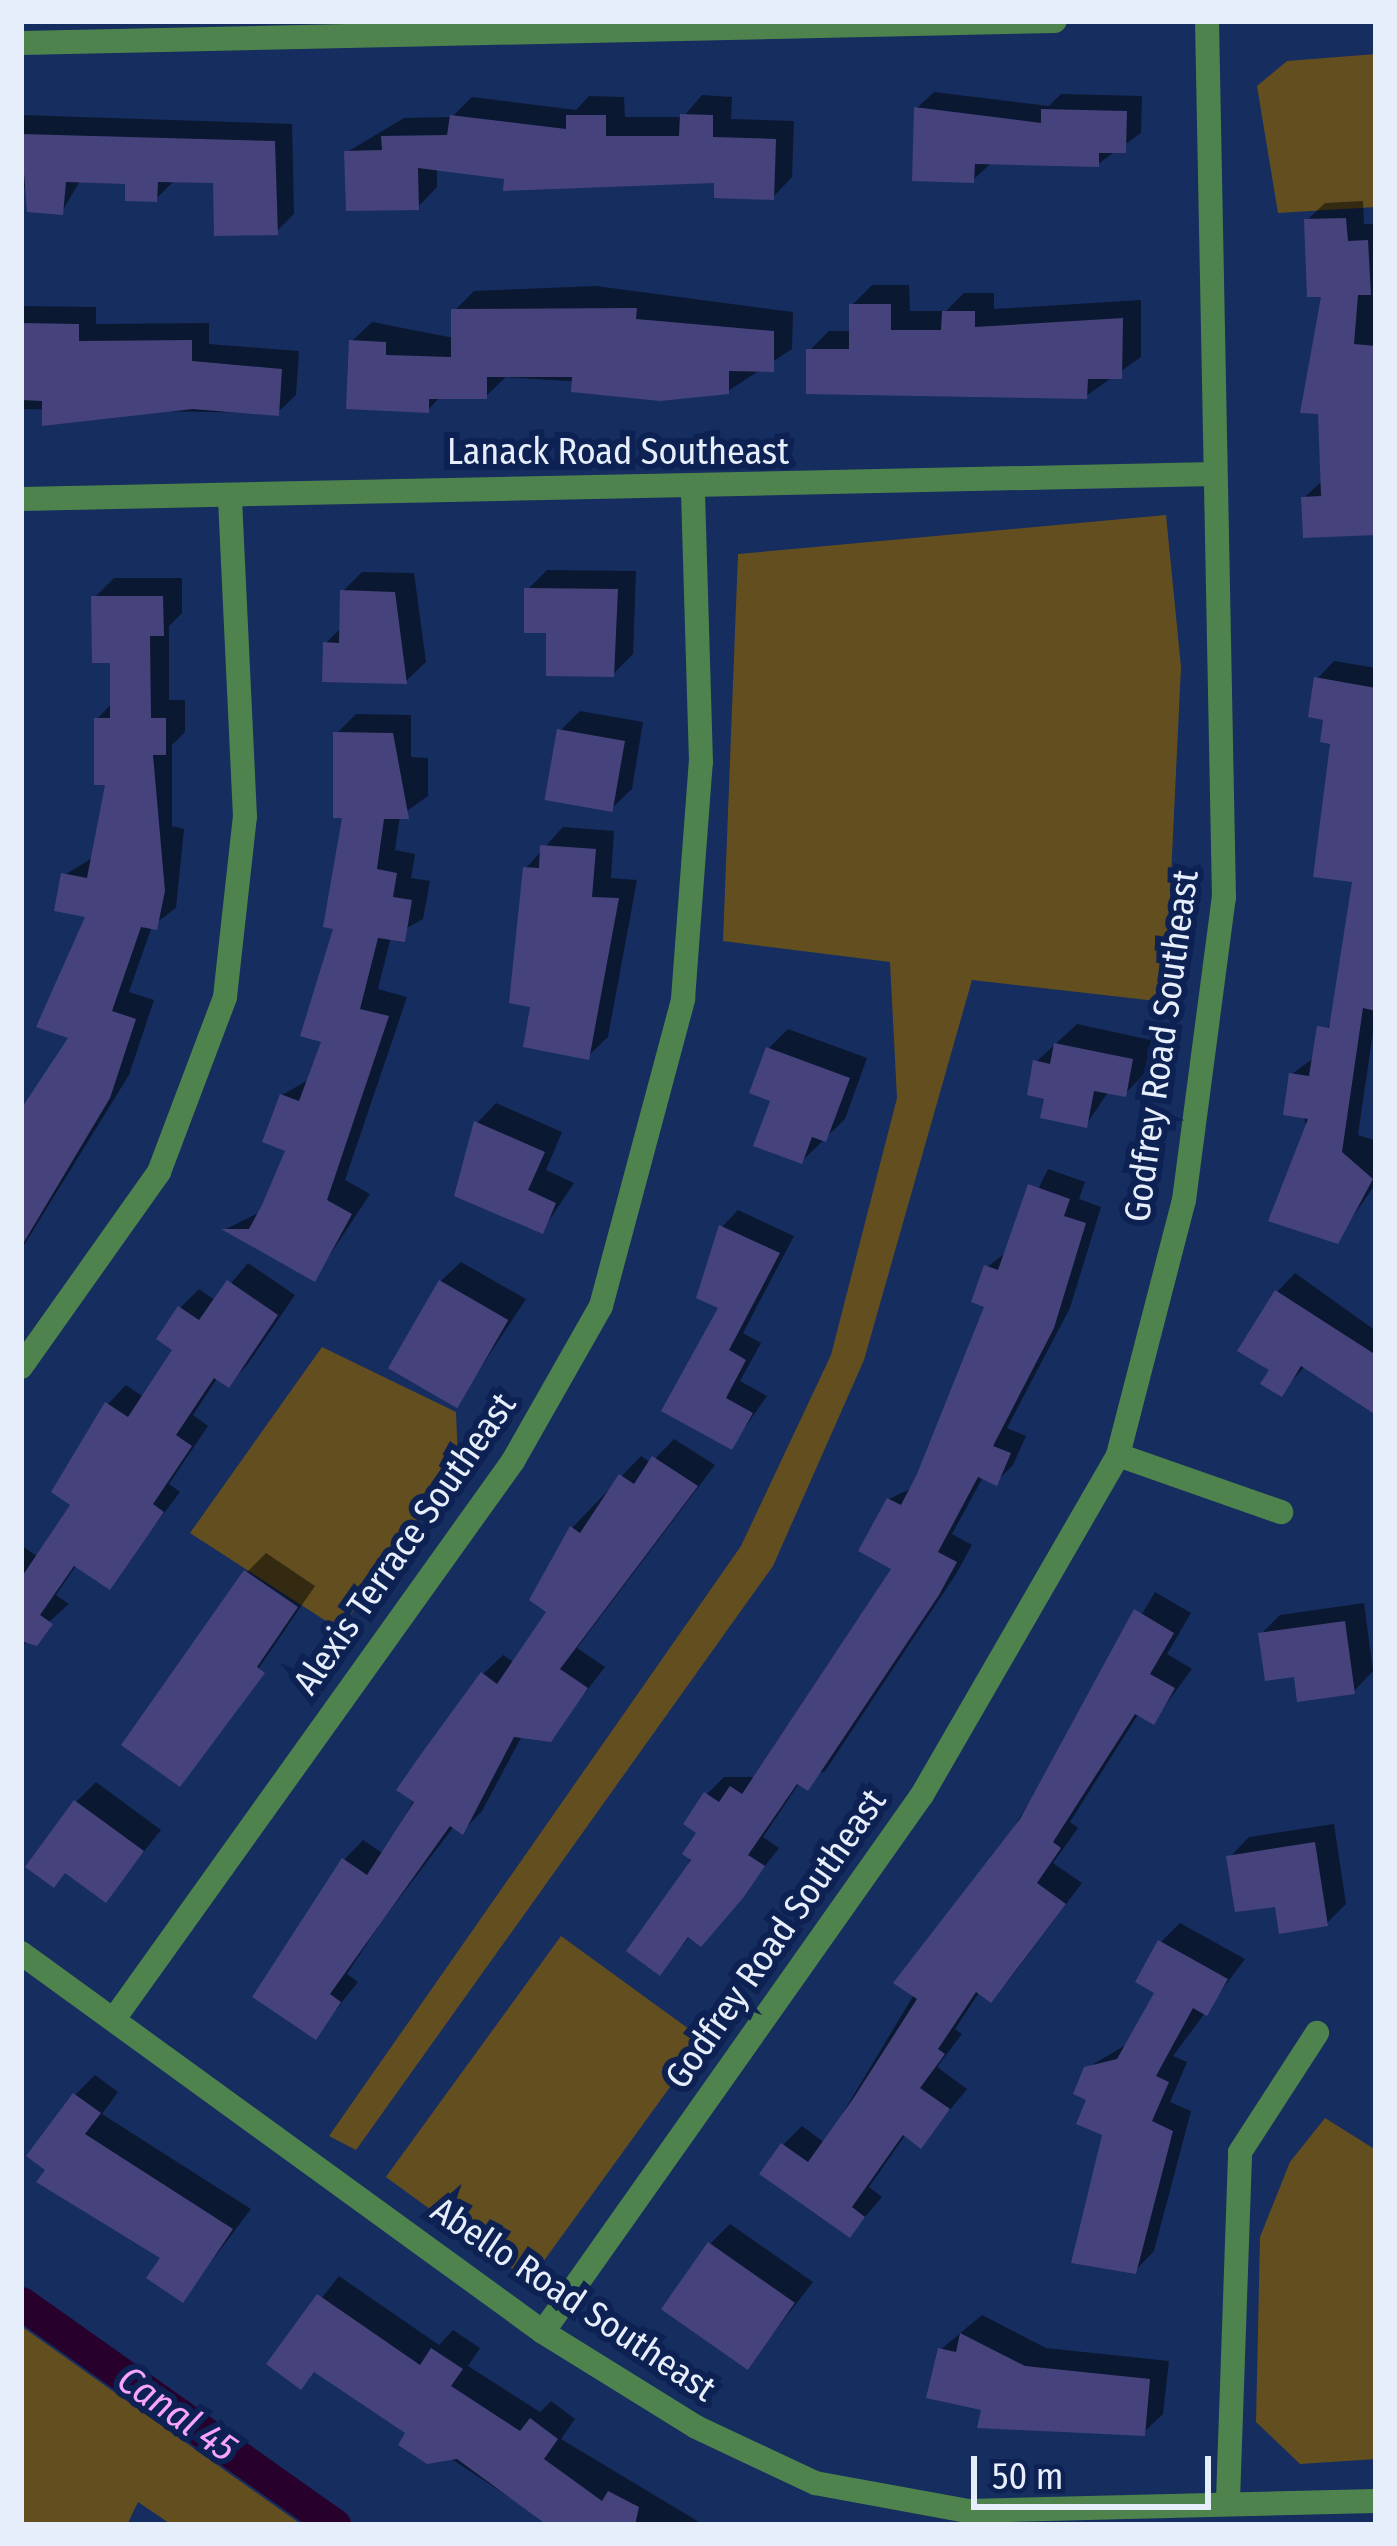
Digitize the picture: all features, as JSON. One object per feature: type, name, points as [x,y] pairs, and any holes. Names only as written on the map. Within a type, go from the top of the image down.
[{"type":"street","points":[[21,43],[1055,21]]},
{"type":"street","name":"Godfrey Road Southeast","points":[[543,2332],[922,1795],[1118,1455],[1184,1199],[1224,898],[1207,21]]},
{"type":"street","name":"Lanack Road Southeast","points":[[21,499],[693,493],[1214,474]]},
{"type":"street","name":"Alexis Terrace Southeast","points":[[114,2019],[513,1461],[601,1306],[682,999],[701,762],[693,493]]},
{"type":"street","points":[[21,1367],[159,1172],[225,997],[245,817],[230,496]]},
{"type":"street","points":[[1118,1455],[1281,1512]]},
{"type":"street","name":"Abello Road Southeast","points":[[21,1953],[543,2332],[696,2427],[815,2483],[968,2512],[1228,2500],[1376,2501]]},
{"type":"street","points":[[1228,2500],[1240,2152],[1317,2033]]},
{"type":"shaded area","points":[[1376,54],[1376,207],[1278,213],[1257,86],[1287,61]]},
{"type":"shaded area","points":[[1166,515],[1181,667],[1165,1002],[972,980],[864,1360],[773,1566],[356,2150],[329,2136],[741,1546],[831,1355],[897,1098],[890,962],[723,941],[738,554]]},
{"type":"shaded area","points":[[322,1347],[456,1412],[458,1461],[340,1630],[190,1533]]},
{"type":"shaded area","points":[[561,1936],[704,2040],[529,2281],[386,2177]]},
{"type":"shaded area","points":[[1325,2118],[1376,2150],[1376,2459],[1300,2464],[1256,2422],[1260,2237],[1290,2162]]},
{"type":"shaded area","points":[[21,2326],[302,2525],[172,2525],[138,2502],[127,2525],[21,2525]]},
{"type":"building","points":[[914,107],[1041,123],[1041,109],[1127,111],[1126,153],[1099,153],[1099,167],[975,164],[974,183],[912,181]]},
{"type":"building","points":[[680,114],[713,115],[713,137],[776,139],[774,200],[714,198],[714,183],[503,191],[504,179],[418,168],[419,210],[346,211],[344,151],[382,150],[381,136],[447,135],[450,115],[566,129],[566,115],[606,115],[606,136],[679,136]]},
{"type":"building","points":[[21,134],[275,141],[278,235],[214,236],[213,183],[158,182],[157,202],[125,201],[125,184],[66,182],[63,215],[27,212]]},
{"type":"building","points":[[1346,218],[1348,241],[1368,240],[1371,295],[1358,295],[1354,344],[1376,346],[1376,535],[1303,538],[1301,497],[1321,496],[1318,414],[1300,413],[1321,297],[1307,297],[1304,219]]},
{"type":"building","points":[[849,304],[891,304],[891,330],[941,330],[942,311],[975,311],[975,327],[1123,318],[1122,379],[1088,379],[1087,399],[806,394],[806,349],[849,349]]},
{"type":"building","points":[[637,308],[636,319],[774,331],[774,372],[729,371],[729,394],[660,401],[571,392],[572,377],[487,377],[487,399],[429,399],[429,413],[346,409],[349,340],[386,342],[386,355],[451,357],[451,309]]},
{"type":"building","points":[[21,323],[79,324],[79,341],[192,340],[192,361],[282,369],[279,416],[193,409],[42,426],[42,401],[21,400]]},
{"type":"building","points":[[524,588],[618,589],[614,677],[546,676],[546,633],[524,633]]},
{"type":"building","points":[[340,590],[395,592],[407,684],[322,682],[323,642],[339,643]]},
{"type":"building","points":[[91,596],[163,596],[164,636],[150,636],[151,718],[166,718],[166,755],[153,755],[165,891],[157,930],[141,927],[112,1011],[136,1019],[110,1098],[21,1247],[21,1109],[68,1038],[36,1027],[85,917],[54,911],[61,873],[87,878],[105,785],[94,785],[94,718],[110,718],[110,663],[92,663]]},
{"type":"building","points":[[1314,677],[1376,688],[1376,1011],[1363,1008],[1342,1152],[1373,1179],[1338,1244],[1268,1221],[1308,1119],[1283,1115],[1289,1073],[1309,1076],[1317,1026],[1329,1028],[1352,882],[1313,877],[1330,744],[1320,742],[1323,720],[1308,717]]},
{"type":"building","points":[[557,729],[625,741],[612,812],[544,800]]},
{"type":"building","points":[[333,732],[393,733],[409,819],[384,819],[377,869],[397,873],[393,897],[412,900],[405,942],[378,938],[360,1009],[389,1016],[327,1200],[352,1214],[315,1282],[221,1229],[249,1229],[262,1205],[285,1151],[262,1142],[280,1094],[299,1101],[321,1042],[300,1036],[333,929],[323,927],[342,818],[333,818]]},
{"type":"building","points":[[540,845],[596,849],[592,897],[619,898],[589,1060],[523,1047],[530,1007],[509,1003],[523,867],[539,868]]},
{"type":"building","points":[[1054,1043],[1133,1059],[1126,1097],[1094,1091],[1087,1128],[1040,1118],[1044,1099],[1027,1095],[1033,1060],[1050,1064]]},
{"type":"building","points":[[766,1047],[850,1078],[826,1142],[812,1137],[802,1164],[753,1146],[770,1101],[749,1093]]},
{"type":"building","points":[[474,1121],[545,1152],[528,1190],[556,1203],[543,1234],[454,1196]]},
{"type":"building","points":[[1028,1184],[1070,1199],[1064,1216],[1086,1223],[1054,1328],[993,1446],[1011,1453],[997,1486],[978,1477],[938,1552],[957,1562],[939,1595],[808,1791],[797,1784],[748,1855],[765,1866],[743,1898],[701,1947],[688,1937],[660,1976],[626,1951],[691,1860],[682,1854],[696,1833],[683,1824],[704,1792],[719,1802],[730,1786],[742,1794],[891,1569],[858,1551],[887,1498],[901,1505],[917,1474],[984,1307],[971,1302],[984,1265],[998,1270]]},
{"type":"building","points":[[719,1225],[780,1253],[729,1350],[746,1360],[726,1398],[753,1413],[732,1450],[661,1411],[718,1308],[696,1298]]},
{"type":"building","points":[[227,1280],[278,1315],[229,1388],[214,1378],[176,1435],[192,1446],[153,1504],[164,1512],[110,1590],[74,1566],[40,1615],[53,1624],[37,1646],[21,1641],[21,1578],[70,1505],[51,1492],[105,1402],[128,1417],[172,1350],[156,1339],[178,1306],[199,1320]]},
{"type":"building","points":[[439,1280],[508,1320],[457,1408],[388,1368]]},
{"type":"building","points":[[1275,1290],[1376,1355],[1376,1415],[1301,1366],[1282,1397],[1260,1384],[1269,1370],[1237,1351]]},
{"type":"building","points":[[652,1456],[698,1486],[560,1669],[588,1688],[551,1742],[514,1737],[463,1835],[450,1826],[330,1994],[341,2002],[316,2040],[252,1997],[342,1858],[367,1875],[414,1802],[396,1790],[481,1672],[497,1684],[546,1612],[529,1600],[570,1526],[580,1533],[619,1474],[634,1484]]},
{"type":"building","points":[[244,1570],[298,1607],[257,1667],[265,1673],[180,1787],[121,1745]]},
{"type":"building","points":[[1134,1609],[1174,1633],[1150,1674],[1175,1688],[1154,1725],[1135,1714],[1053,1842],[1061,1848],[1037,1883],[1066,1904],[991,2003],[976,1992],[938,2049],[945,2054],[920,2088],[950,2109],[921,2149],[903,2135],[852,2207],[865,2217],[850,2238],[759,2174],[781,2143],[808,2162],[853,2099],[917,1999],[893,1983],[1020,1819]]},
{"type":"building","points":[[1345,1621],[1355,1694],[1297,1702],[1294,1677],[1265,1681],[1258,1633]]},
{"type":"building","points":[[74,1800],[144,1851],[106,1903],[65,1873],[54,1888],[25,1867]]},
{"type":"building","points":[[1315,1842],[1328,1926],[1279,1934],[1275,1907],[1235,1912],[1226,1856]]},
{"type":"building","points":[[1158,1940],[1228,1979],[1207,2016],[1193,2008],[1156,2076],[1169,2082],[1152,2121],[1173,2131],[1136,2274],[1071,2263],[1102,2135],[1076,2124],[1086,2100],[1073,2094],[1084,2067],[1117,2059],[1154,1993],[1135,1982]]},
{"type":"building","points":[[73,2093],[101,2113],[85,2134],[233,2229],[183,2303],[146,2278],[160,2258],[36,2182],[45,2170],[26,2156]]},
{"type":"building","points":[[708,2242],[795,2303],[748,2370],[661,2309]]},
{"type":"building","points":[[317,2294],[420,2365],[431,2348],[463,2369],[451,2386],[520,2431],[530,2418],[558,2439],[544,2459],[602,2501],[608,2491],[639,2507],[635,2525],[547,2525],[457,2459],[427,2464],[398,2445],[405,2433],[314,2372],[301,2390],[266,2364]]},
{"type":"building","points":[[960,2333],[1025,2366],[1150,2379],[1145,2436],[977,2428],[981,2410],[926,2398],[938,2348],[956,2352]]},
{"type":"waterway","name":"Canal 45","points":[[21,2303],[334,2525]]}]
